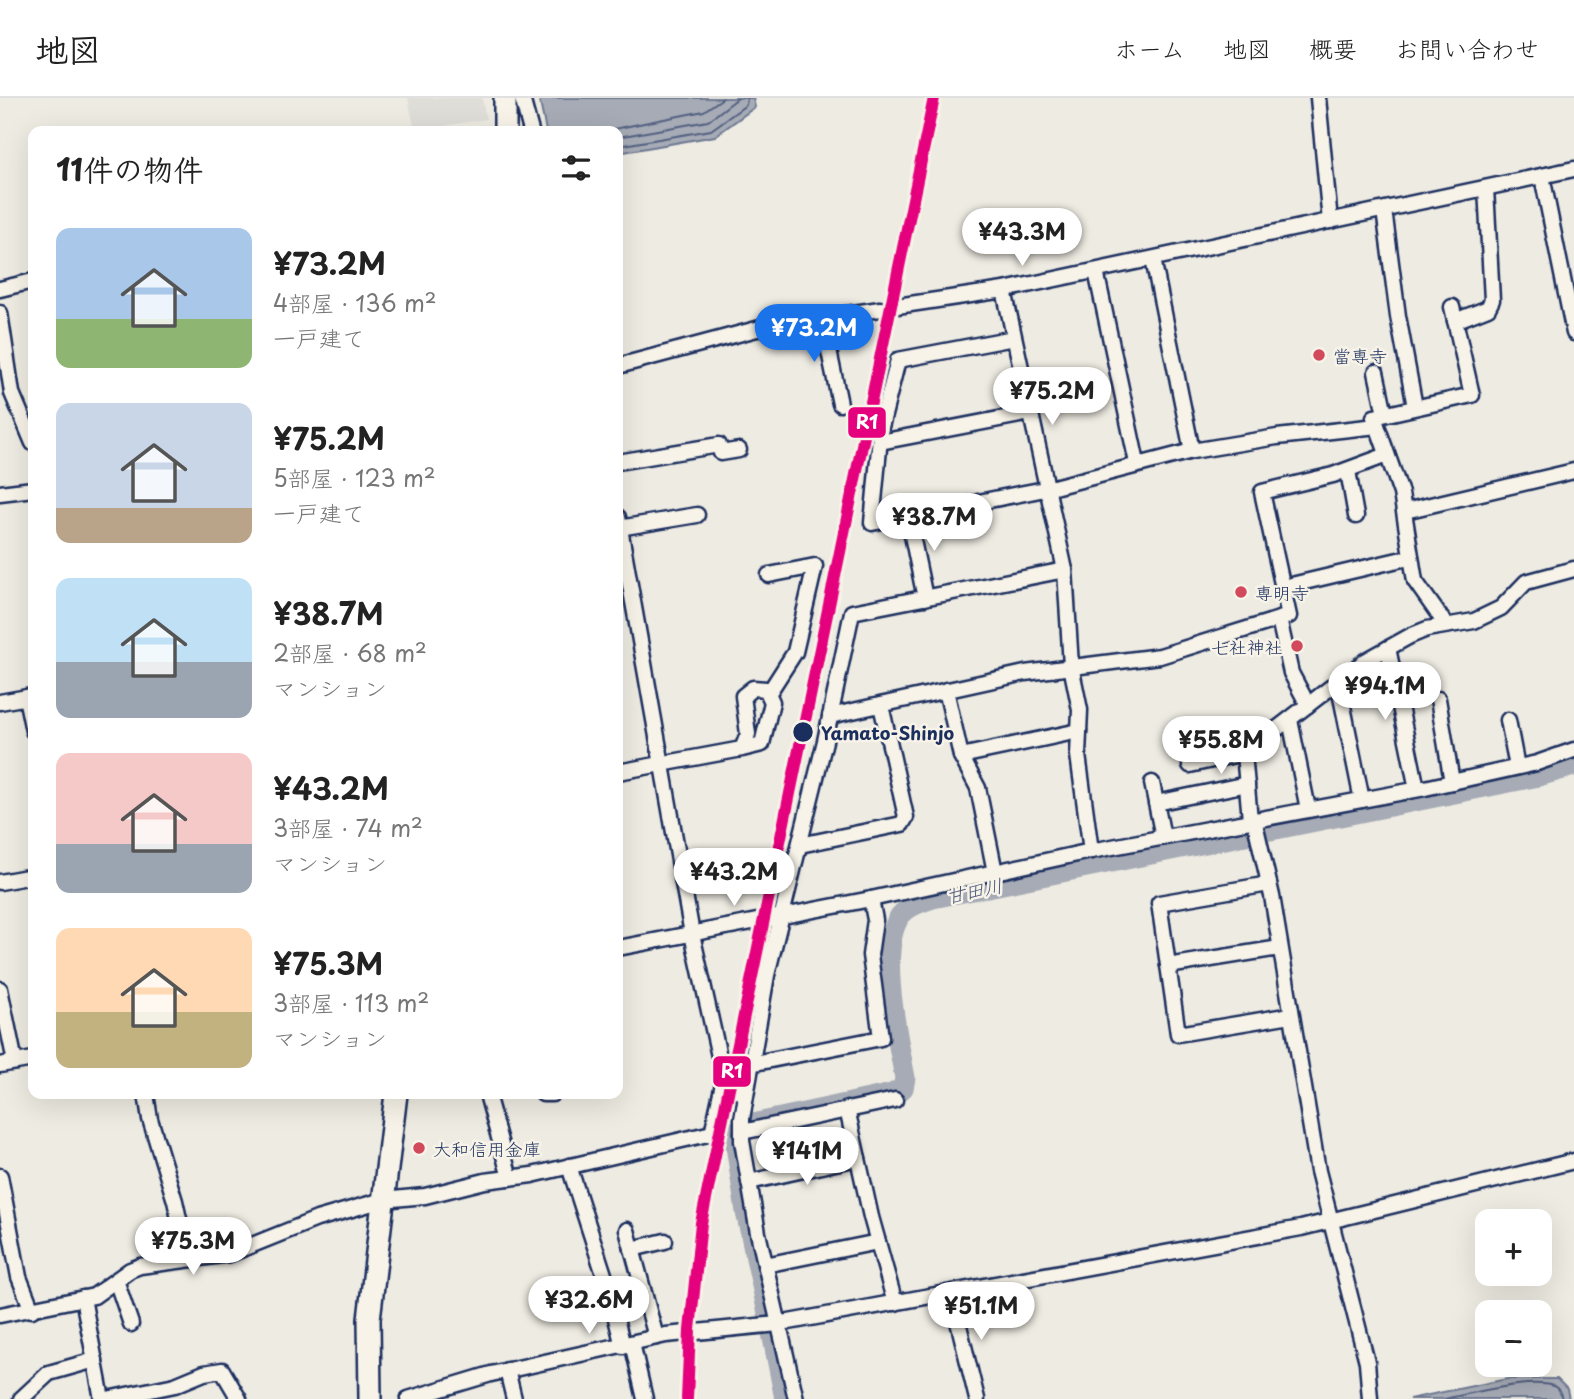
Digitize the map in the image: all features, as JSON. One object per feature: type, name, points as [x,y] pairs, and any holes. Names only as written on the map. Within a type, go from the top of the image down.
[{"type":"highway","points":[[505,98],[505,126]]},
{"type":"highway","points":[[370,1399],[369,1319],[395,1099]]},
{"type":"street","points":[[522,98],[530,126]]},
{"type":"street","points":[[1318,98],[1330,221]]},
{"type":"street","points":[[897,306],[1004,290],[1574,169]]},
{"type":"street","points":[[1542,176],[1574,333]]},
{"type":"street","points":[[1014,338],[898,360],[880,442],[872,523],[1050,488],[1137,463],[1192,451],[1381,420],[1415,407],[1472,395],[1453,314],[1488,308],[1492,300],[1486,188]]},
{"type":"street","points":[[1384,210],[1398,316],[1415,407]]},
{"type":"street","points":[[1153,258],[1192,451]]},
{"type":"street","points":[[1096,271],[1137,463]]},
{"type":"street","points":[[0,289],[28,282]]},
{"type":"street","points":[[1004,290],[1030,413],[1050,488],[1065,570],[1071,666],[1080,710],[1080,770],[1091,851]]},
{"type":"street","points":[[623,365],[768,326],[880,309]]},
{"type":"street","points":[[0,313],[6,394],[28,434]]},
{"type":"street","points":[[822,317],[840,404]]},
{"type":"street","points":[[1376,372],[1387,455],[1405,511],[1411,557],[1419,588],[1446,625]]},
{"type":"street","points":[[880,442],[1030,413]]},
{"type":"street","points":[[623,461],[719,445],[721,453],[739,450]]},
{"type":"street","points":[[830,716],[1071,666],[1160,656],[1289,616],[1262,492],[1348,471],[1387,455]]},
{"type":"street","points":[[1348,471],[1356,516]]},
{"type":"street","points":[[1405,511],[1574,471]]},
{"type":"street","points":[[0,493],[28,490]]},
{"type":"street","points":[[623,523],[696,515]]},
{"type":"street","points":[[908,516],[925,598]]},
{"type":"street","points":[[0,1315],[102,1293],[117,1280],[141,1266],[230,1254],[317,1219],[383,1200],[425,1196],[510,1178],[570,1171],[712,1133],[724,1079],[692,934],[623,546]]},
{"type":"street","points":[[1283,587],[1411,557]]},
{"type":"street","points":[[623,771],[757,746],[765,740],[772,702],[770,691],[795,652],[815,566],[769,575]]},
{"type":"street","points":[[1370,1399],[1367,1362],[1318,1171],[1269,884],[1253,821],[1244,752],[1248,743],[1290,720],[1338,682],[1388,648],[1427,629],[1474,621],[1501,608],[1527,582],[1574,569]]},
{"type":"street","points":[[796,1399],[765,1265],[749,1182],[742,1126],[767,975],[800,845],[852,612],[1065,570]]},
{"type":"street","points":[[1279,619],[1291,673],[1308,705]]},
{"type":"street","points":[[1388,648],[1417,789]]},
{"type":"street","points":[[1338,682],[1362,800]]},
{"type":"street","points":[[742,749],[748,734],[743,696],[746,691],[760,687],[770,691]]},
{"type":"street","points":[[946,690],[961,756],[978,788],[995,872]]},
{"type":"street","points":[[0,702],[28,696]]},
{"type":"street","points":[[1438,699],[1452,782]]},
{"type":"street","points":[[800,845],[902,824],[906,817],[881,705]]},
{"type":"street","points":[[1290,720],[1308,809]]},
{"type":"street","points":[[1508,720],[1517,767]]},
{"type":"street","points":[[961,756],[1079,731]]},
{"type":"street","points":[[623,947],[871,900],[1091,851],[1452,782],[1562,756],[1574,750]]},
{"type":"street","points":[[1191,765],[1244,752]]},
{"type":"street","points":[[1152,783],[1163,837]]},
{"type":"street","points":[[1156,803],[1247,783]]},
{"type":"street","points":[[0,882],[28,877]]},
{"type":"street","points":[[1269,884],[1159,903],[1178,1034],[1291,1015]]},
{"type":"street","points":[[750,1065],[881,1038],[870,955],[875,920],[871,900]]},
{"type":"street","points":[[1168,966],[1280,948]]},
{"type":"street","points":[[0,989],[7,1063],[28,1060]]},
{"type":"street","points":[[724,1079],[745,1096]]},
{"type":"street","points":[[147,1099],[188,1259]]},
{"type":"street","points":[[488,1099],[510,1178]]},
{"type":"street","points":[[742,1126],[895,1100]]},
{"type":"street","points":[[847,1109],[877,1242],[895,1303]]},
{"type":"street","points":[[749,1182],[858,1158]]},
{"type":"street","points":[[408,1399],[507,1370],[656,1337],[690,1331],[778,1324],[1332,1220],[1574,1161]]},
{"type":"street","points":[[570,1171],[645,1399]]},
{"type":"street","points":[[0,1176],[19,1277],[32,1310]]},
{"type":"street","points":[[627,1230],[656,1337]]},
{"type":"street","points":[[632,1249],[665,1241]]},
{"type":"street","points":[[765,1265],[877,1242]]},
{"type":"street","points":[[117,1280],[131,1324]]},
{"type":"street","points":[[951,1293],[977,1399]]},
{"type":"street","points":[[83,1298],[105,1399],[175,1385],[204,1373],[222,1370],[239,1399]]},
{"type":"street","points":[[20,1399],[49,1373],[95,1360]]},
{"type":"street","points":[[507,1370],[513,1399]]},
{"type":"shaded area","points":[[408,98],[482,98],[486,119],[445,126],[414,126]]},
{"type":"water","points":[[539,98],[753,98],[755,107],[715,136],[623,152],[623,126],[545,126]]},
{"type":"water","points":[[1507,1379],[1557,1379],[1567,1389],[1569,1399],[1409,1399]]},
{"type":"waterway","name":"甘田川","points":[[768,1313],[746,1212],[734,1132],[753,1124],[892,1094],[903,1088],[905,1078],[891,995],[890,950],[893,931],[900,916],[907,910],[933,898],[1539,776],[1574,766]]},
{"type":"waterway","points":[[715,1136],[734,1132]]},
{"type":"waterway","points":[[406,1205],[425,1203]]},
{"type":"waterway","name":"甘田川","points":[[772,1333],[785,1399]]},
{"type":"transit line","name":"R1","points":[[687,1399],[690,1330],[701,1223],[934,98]]},
{"type":"place","name":"當専寺","points":[[1319,355]]},
{"type":"place","name":"専明寺","points":[[1241,592]]},
{"type":"place","name":"七社神社","points":[[1297,646]]},
{"type":"place","name":"Yamato-Shinjo","points":[[803,732]]},
{"type":"place","name":"大和信用金庫","points":[[419,1148]]}]
